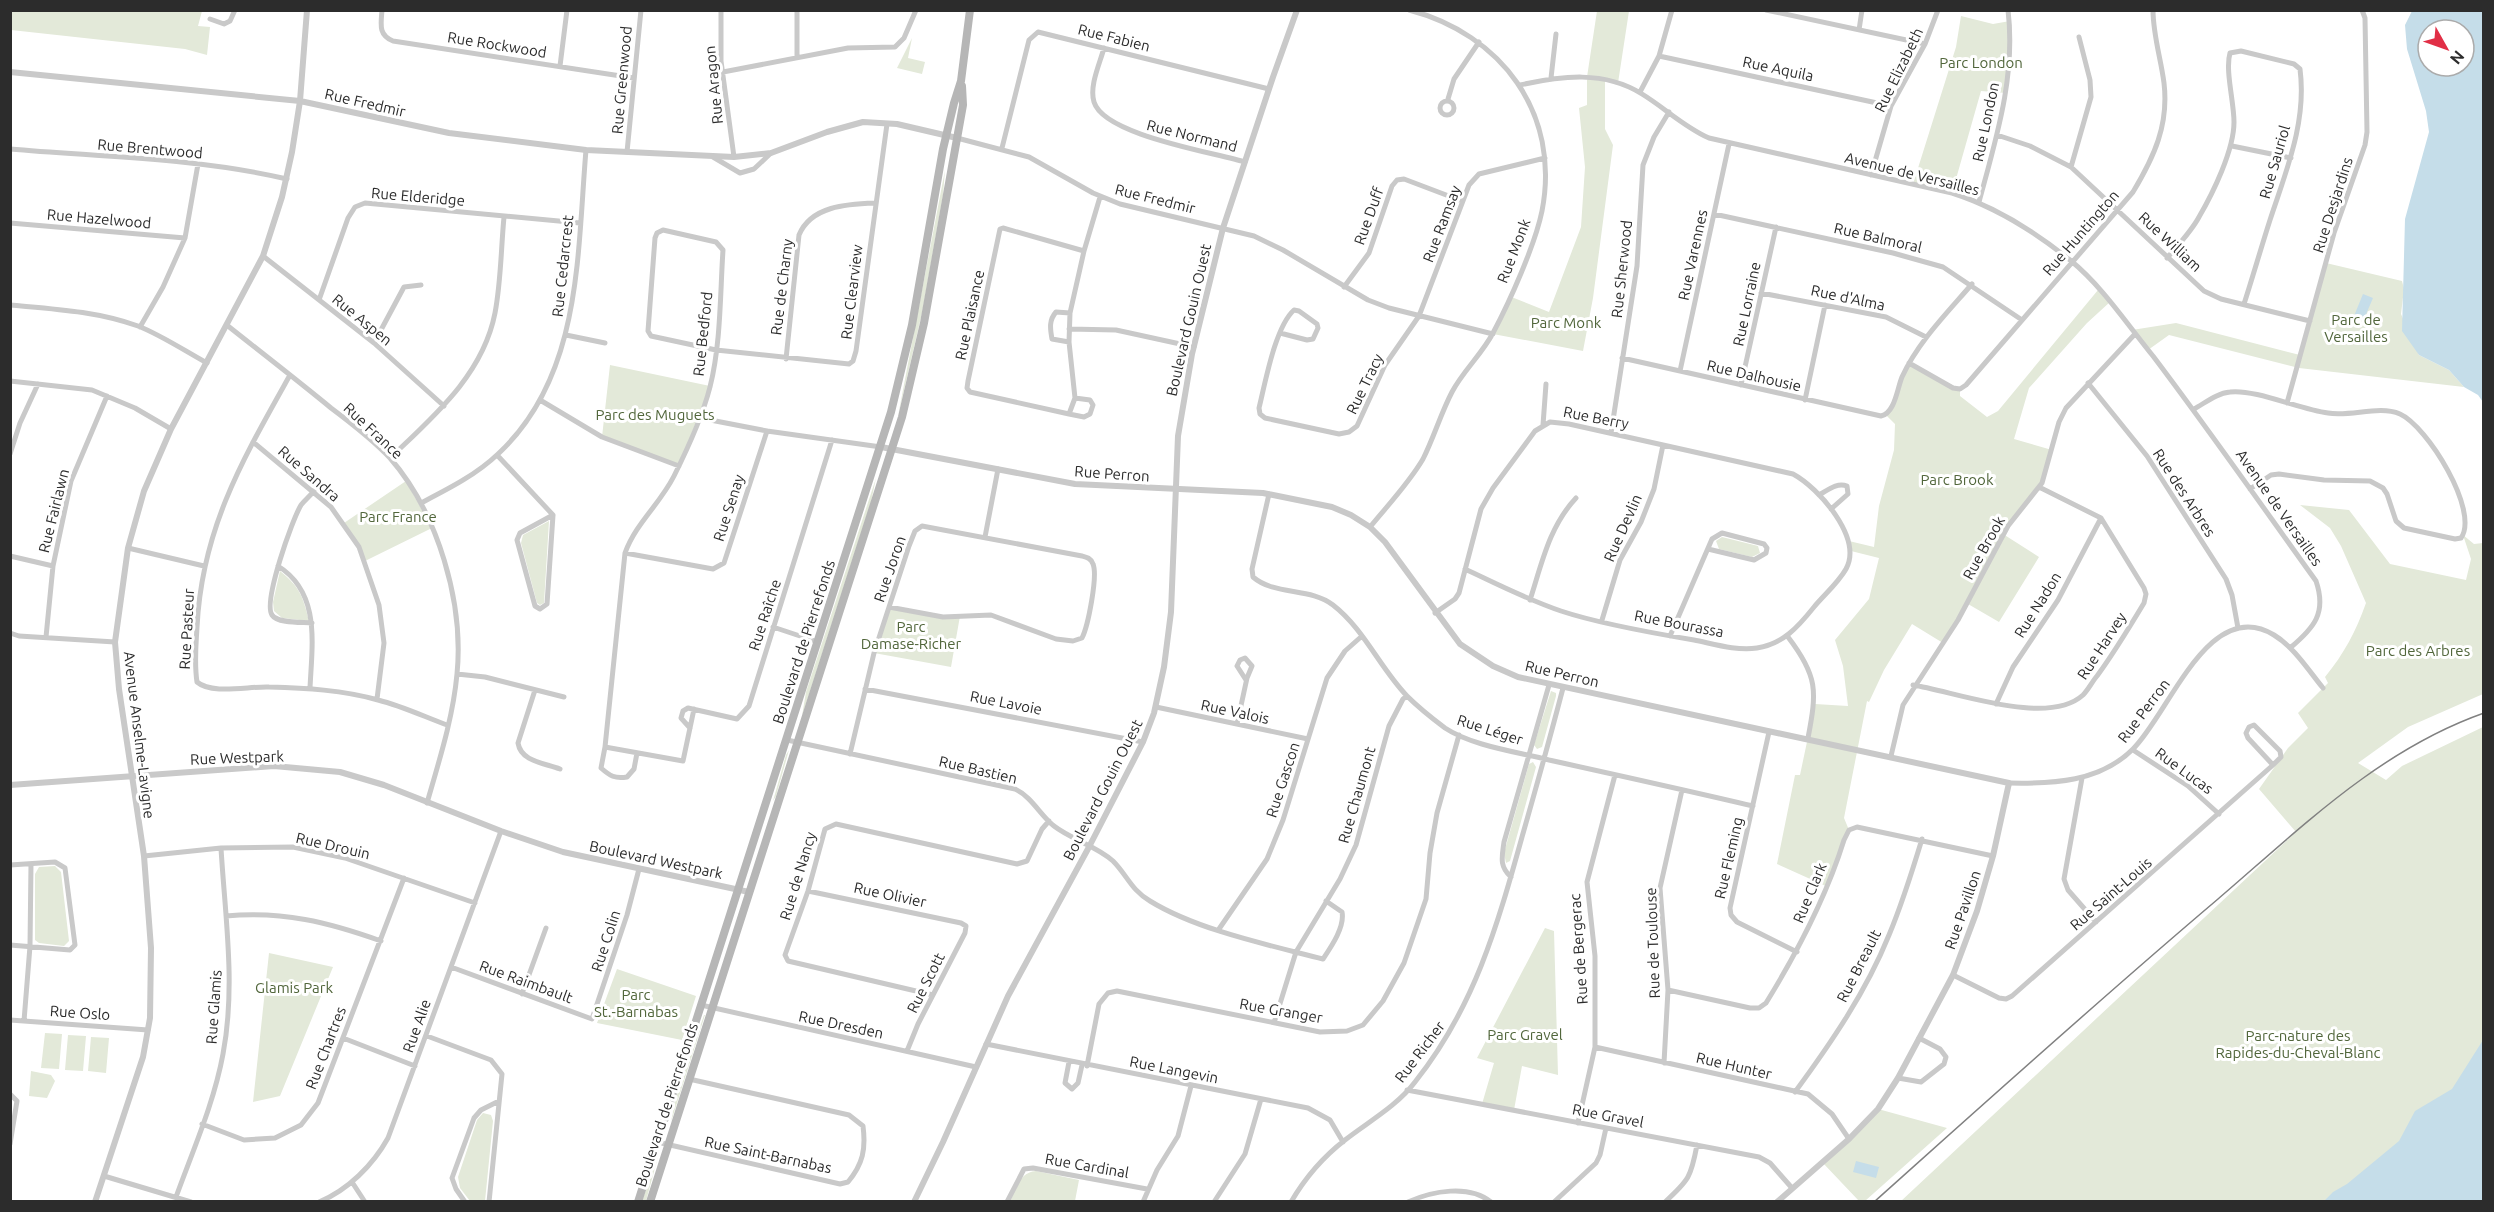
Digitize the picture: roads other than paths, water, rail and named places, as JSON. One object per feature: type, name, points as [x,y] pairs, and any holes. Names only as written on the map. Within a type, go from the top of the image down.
[{"type":"main road","name":"Boulevard de Pierrefonds","points":[[638,1202],[881,447],[907,348],[947,136],[961,81],[970,10]]},
{"type":"main road","name":"Boulevard de Pierrefonds","points":[[650,1202],[892,449],[923,331],[963,105],[961,81]]},
{"type":"street","points":[[210,19],[224,24],[230,21],[235,10]]},
{"type":"street","name":"Avenue Anselme-Lavigne","points":[[95,1202],[143,1057],[148,1030],[152,948],[144,856],[130,776],[119,689],[116,642],[128,548],[144,491],[171,429],[228,326],[262,256],[287,179],[300,101],[307,10]]},
{"type":"street","name":"Rue Rockwood","points":[[382,10],[381,31],[385,38],[393,41],[634,78]]},
{"type":"street","points":[[561,66],[567,10]]},
{"type":"street","name":"Rue Greenwood","points":[[627,152],[641,10]]},
{"type":"street","name":"Rue Aragon","points":[[721,10],[723,72],[734,157]]},
{"type":"street","points":[[797,10],[797,57]]},
{"type":"street","points":[[723,72],[848,48],[895,47],[904,38],[916,10]]},
{"type":"street","name":"Boulevard Gouin Ouest","points":[[914,1202],[1008,996],[1143,742],[1156,707],[1172,604],[1179,424],[1194,347],[1223,228],[1298,10]]},
{"type":"street","name":"Rue Monk","points":[[1370,527],[1423,459],[1452,391],[1493,333],[1529,252],[1542,210],[1545,158],[1537,122],[1520,85],[1499,60],[1479,42],[1449,24],[1409,10]]},
{"type":"street","points":[[1640,93],[1659,56],[1672,10]]},
{"type":"street","points":[[1766,10],[1925,44]]},
{"type":"street","points":[[1859,30],[1862,10]]},
{"type":"street","name":"Rue Elizabeth","points":[[1871,175],[1891,106],[1925,44],[1938,10]]},
{"type":"street","name":"Rue London","points":[[1979,202],[2006,93],[2011,48],[2008,10]]},
{"type":"street","name":"Rue Huntington","points":[[1909,363],[1953,388],[1959,389],[1966,385],[2133,192],[2149,166],[2163,125],[2164,83],[2153,10]]},
{"type":"street","name":"Rue Desjardins","points":[[2287,403],[2334,233],[2365,145],[2367,132],[2365,18],[2362,10]]},
{"type":"street","name":"Rue Fabien","points":[[1002,148],[1029,40],[1038,32],[1269,89]]},
{"type":"street","points":[[1551,78],[1556,34]]},
{"type":"street","points":[[2071,167],[2091,97],[2090,80],[2079,37]]},
{"type":"street","points":[[1448,99],[1454,79],[1479,42]]},
{"type":"street","name":"Rue Normand","points":[[1104,48],[1093,87],[1093,100],[1099,114],[1135,134],[1245,162]]},
{"type":"street","name":"Rue Sauriol","points":[[2167,258],[2198,219],[2232,146],[2234,96],[2228,62],[2230,53],[2241,51],[2294,64],[2300,69],[2302,80],[2299,124],[2291,158],[2244,304]]},
{"type":"street","name":"Rue Aquila","points":[[1659,56],[1891,106]]},
{"type":"street","name":"Rue Fredmir","points":[[10,72],[300,101],[449,133],[586,150],[713,158],[771,153],[852,124],[863,122],[887,124],[1002,148],[1045,165],[1101,197],[1131,207],[1250,234],[1272,244],[1344,287],[1389,308],[1493,333]]},
{"type":"street","name":"Avenue de Versailles","points":[[1520,85],[1551,78],[1594,78],[1618,83],[1640,93],[1697,133],[1729,144],[1952,193],[1979,202],[2017,222],[2072,261],[2135,334],[2194,410],[2316,581],[2322,597],[2315,622],[2290,648]]},
{"type":"street","name":"Rue Sherwood","points":[[1611,433],[1637,266],[1643,165],[1654,136],[1669,112]]},
{"type":"street","name":"Rue Clearview","points":[[648,332],[651,336],[658,338],[716,350],[843,365],[853,361],[887,124]]},
{"type":"street","name":"Rue William","points":[[1997,135],[2030,146],[2071,167],[2204,291],[2221,298],[2310,321]]},
{"type":"street","name":"Rue Varennes","points":[[1680,371],[1729,144]]},
{"type":"street","points":[[2232,146],[2291,158]]},
{"type":"street","name":"Rue Brentwood","points":[[10,149],[198,165],[287,179]]},
{"type":"street","name":"Rue Cedarcrest","points":[[421,503],[460,482],[497,455],[512,439],[540,400],[557,366],[572,310],[586,150]]},
{"type":"street","name":"Rue Fredmir","points":[[713,158],[740,173],[754,169],[771,153]]},
{"type":"street","name":"Rue Ramsay","points":[[1419,316],[1469,185],[1479,174],[1545,158]]},
{"type":"street","points":[[140,327],[164,287],[185,238],[198,165]]},
{"type":"street","name":"Rue Duff","points":[[1344,287],[1369,253],[1392,186],[1397,180],[1404,179],[1462,201]]},
{"type":"street","points":[[1075,398],[1090,400],[1093,405],[1090,414],[1084,417],[1069,414],[1075,398],[1069,329],[1070,313],[1084,251],[1101,197]]},
{"type":"street","name":"Rue de Charny","points":[[786,359],[799,235],[804,224],[811,216],[826,210],[857,203],[875,202]]},
{"type":"street","name":"Rue Elderidge","points":[[319,300],[348,218],[355,207],[365,203],[580,223]]},
{"type":"street","name":"Rue Balmoral","points":[[1714,214],[1893,253],[1943,267],[1972,284],[2022,320]]},
{"type":"street","points":[[390,458],[444,406],[478,361],[495,313],[504,217]]},
{"type":"street","name":"Rue Hazelwood","points":[[10,223],[185,238]]},
{"type":"street","name":"Rue Lorraine","points":[[1741,386],[1776,227]]},
{"type":"street","name":"Rue Plaisance","points":[[1069,414],[976,394],[970,392],[967,386],[1000,229],[1084,251]]},
{"type":"street","name":"Rue Bedford","points":[[637,753],[634,769],[627,777],[610,776],[601,768],[625,553],[631,535],[666,491],[679,466],[700,418],[710,386],[716,350],[723,250],[716,242],[663,230],[657,233],[648,332]]},
{"type":"street","name":"Rue Aspen","points":[[262,256],[374,343],[444,406]]},
{"type":"street","points":[[1909,363],[1926,337],[1972,284]]},
{"type":"street","points":[[374,343],[404,287],[420,285]]},
{"type":"street","name":"Rue d'Alma","points":[[1761,293],[1886,317],[1926,337]]},
{"type":"street","points":[[10,305],[82,311],[140,327],[207,363]]},
{"type":"street","points":[[1805,400],[1825,305]]},
{"type":"street","name":"Rue Tracy","points":[[1280,333],[1307,340],[1313,339],[1318,328],[1317,324],[1294,310],[1280,333],[1270,359],[1259,408],[1260,414],[1265,418],[1339,434],[1348,432],[1357,426],[1385,365],[1419,316]]},
{"type":"street","points":[[1069,342],[1052,339],[1050,326],[1056,312],[1070,313]]},
{"type":"street","name":"Rue France","points":[[228,326],[390,458],[421,503],[432,528],[455,601],[457,674],[447,725],[427,803]]},
{"type":"street","points":[[1069,329],[1122,331],[1194,347]]},
{"type":"street","name":"Rue Brook","points":[[1891,756],[1903,705],[1958,620],[2008,526],[2039,487],[2066,408],[2135,334]]},
{"type":"street","points":[[566,335],[605,343]]},
{"type":"street","name":"Rue Dalhousie","points":[[1622,358],[1881,416],[1890,412],[1909,363]]},
{"type":"street","name":"Rue Pasteur","points":[[290,375],[253,442],[223,504],[204,566],[198,604],[195,666],[197,682],[210,689],[256,686],[310,688],[377,699],[447,725]]},
{"type":"street","points":[[10,381],[92,390],[135,408],[171,429]]},
{"type":"street","name":"Rue des Arbres","points":[[2088,383],[2146,456],[2226,579],[2232,595],[2238,628]]},
{"type":"street","points":[[10,454],[20,423],[38,384]]},
{"type":"street","points":[[1543,425],[1546,384]]},
{"type":"street","points":[[2194,410],[2214,397],[2231,392],[2328,413],[2395,412],[2409,420],[2429,442],[2449,470],[2464,515],[2465,531],[2461,538],[2446,538],[2404,528],[2396,521],[2388,494],[2383,488],[2370,481],[2324,480],[2279,474],[2271,475],[2250,489]]},
{"type":"street","name":"Rue Fairlawn","points":[[46,637],[53,566],[71,481],[107,396]]},
{"type":"street","points":[[540,400],[602,437],[679,466]]},
{"type":"street","name":"Rue Perron","points":[[700,418],[767,431],[881,447],[1080,485],[1269,494],[1332,507],[1370,527],[1385,542],[1460,644],[1493,666],[1518,677],[2009,783],[2050,784],[2082,778],[2108,766],[2133,750],[2203,650],[2214,639],[2238,628]]},
{"type":"street","name":"Rue Berry","points":[[1435,613],[1455,599],[1459,592],[1481,509],[1535,431],[1550,422],[1569,424],[1793,474],[1805,480],[1831,509],[1848,536],[1851,551],[1846,568],[1788,637]]},
{"type":"street","name":"Rue Senay","points":[[625,553],[713,569],[724,563],[767,431]]},
{"type":"street","name":"Rue Raîche","points":[[694,709],[737,719],[750,706],[832,440]]},
{"type":"street","name":"Rue Sandra","points":[[253,442],[331,507],[344,523],[358,547],[379,605],[384,643],[377,699]]},
{"type":"street","name":"Rue Devlin","points":[[1602,620],[1620,560],[1641,522],[1654,489],[1663,445]]},
{"type":"street","points":[[497,455],[553,515],[547,604],[540,609],[535,606],[517,540],[520,533],[553,515]]},
{"type":"street","points":[[984,537],[998,470]]},
{"type":"street","points":[[1819,495],[1834,486],[1842,484],[1847,486],[1848,494],[1831,509]]},
{"type":"street","points":[[2039,487],[2101,518]]},
{"type":"street","points":[[312,623],[278,619],[272,615],[270,603],[278,566],[301,506],[314,491]]},
{"type":"street","name":"Rue Léger","points":[[1269,494],[1252,577],[1267,585],[1315,596],[1330,602],[1343,613],[1362,636],[1407,696],[1446,729],[1528,755],[1753,806]]},
{"type":"street","points":[[1530,600],[1551,534],[1563,513],[1576,498]]},
{"type":"street","name":"Rue Nadon","points":[[1996,704],[2013,668],[2058,600],[2101,518]]},
{"type":"street","name":"Rue Harvey","points":[[1914,686],[2029,709],[2052,708],[2070,703],[2083,695],[2144,603],[2146,594],[2101,518]]},
{"type":"street","name":"Rue Joron","points":[[850,754],[865,688],[889,607],[915,531],[922,526],[984,537],[1090,559],[1094,564],[1093,588],[1086,629],[1082,638],[1073,641],[1046,636],[991,615],[943,617],[889,607]]},
{"type":"street","points":[[1670,636],[1712,539],[1716,534],[1722,533],[1764,544],[1767,548],[1766,553],[1754,560],[1708,549]]},
{"type":"street","points":[[128,548],[204,566]]},
{"type":"street","points":[[10,556],[53,566]]},
{"type":"street","points":[[278,566],[289,573],[304,593],[312,623],[310,688]]},
{"type":"street","name":"Rue Bourassa","points":[[1465,569],[1530,600],[1563,612],[1670,636],[1733,647],[1756,648],[1788,637]]},
{"type":"street","points":[[773,627],[818,642]]},
{"type":"street","points":[[2238,628],[2253,627],[2276,635],[2324,688]]},
{"type":"street","points":[[10,633],[19,636],[116,642]]},
{"type":"street","name":"Rue Gascon","points":[[1219,929],[1267,859],[1283,820],[1330,672],[1345,651],[1362,636]]},
{"type":"street","points":[[1788,637],[1803,656],[1812,676],[1815,704],[1808,738]]},
{"type":"street","points":[[457,674],[485,677],[564,698]]},
{"type":"street","points":[[1237,724],[1246,680]]},
{"type":"street","points":[[1511,877],[1504,871],[1501,863],[1504,842],[1549,685]]},
{"type":"street","name":"Rue Lavoie","points":[[865,688],[1143,742]]},
{"type":"street","name":"Rue Richer","points":[[1291,1202],[1307,1176],[1343,1142],[1389,1107],[1407,1090],[1451,1033],[1478,978],[1500,919],[1563,688]]},
{"type":"street","points":[[535,690],[518,743],[519,752],[524,757],[560,769]]},
{"type":"street","name":"Rue Chaumont","points":[[1274,1023],[1296,952],[1340,879],[1356,845],[1389,726],[1403,699],[1407,696]]},
{"type":"street","name":"Rue Valois","points":[[1156,707],[1308,739]]},
{"type":"street","points":[[605,747],[683,761],[690,729],[694,709],[688,708],[683,711],[681,718],[690,729]]},
{"type":"street","points":[[2254,725],[2280,751],[2281,757],[2273,765],[2248,738],[2246,733],[2249,727],[2254,725]]},
{"type":"street","name":"Rue Fleming","points":[[1769,732],[1730,908],[1731,915],[1737,922],[1797,952]]},
{"type":"street","name":"Rue Granger","points":[[1085,1065],[1099,1004],[1108,993],[1117,991],[1320,1032],[1347,1031],[1363,1025],[1383,1001],[1404,963],[1426,899],[1437,813],[1459,735]]},
{"type":"street","name":"Rue Bastien","points":[[787,740],[1012,788],[1028,797],[1049,821],[1111,859],[1130,885],[1149,901],[1190,921],[1296,952]]},
{"type":"street","name":"Rue Lucas","points":[[2133,750],[2188,786],[2219,814]]},
{"type":"street","name":"Rue Saint-Louis","points":[[1953,975],[2006,999],[2012,996],[2273,765]]},
{"type":"street","name":"Rue Westpark","points":[[10,785],[274,766],[340,772],[384,785],[501,831],[559,850]]},
{"type":"street","name":"Rue de Bergerac","points":[[1578,1123],[1595,1047],[1595,956],[1587,882],[1615,775]]},
{"type":"street","points":[[2082,778],[2064,879],[2068,890],[2096,922]]},
{"type":"street","name":"Rue Pavillon","points":[[1777,1202],[1849,1139],[1878,1108],[1898,1078],[1953,975],[1977,911],[1993,856],[2009,783]]},
{"type":"street","name":"Rue de Toulouse","points":[[1664,1063],[1668,990],[1660,888],[1682,790]]},
{"type":"street","name":"Rue de Nancy","points":[[933,995],[788,961],[785,955],[808,891],[824,831],[831,825],[1017,864],[1027,861],[1042,829],[1049,821]]},
{"type":"street","name":"Rue Clark","points":[[1668,990],[1760,1008],[1766,1003],[1797,952],[1819,907],[1849,831],[1857,827],[1922,839],[1993,856]]},
{"type":"street","name":"Rue Alie","points":[[319,1202],[352,1182],[366,1168],[388,1138],[501,831]]},
{"type":"street","name":"Rue Breault","points":[[1795,1092],[1837,1034],[1870,975],[1888,937],[1922,839]]},
{"type":"street","name":"Rue Drouin","points":[[144,856],[221,848],[293,848],[345,858],[475,903]]},
{"type":"street","name":"Rue Glamis","points":[[176,1197],[223,1055],[227,1022],[229,956],[221,848]]},
{"type":"street","name":"Boulevard Westpark","points":[[559,850],[749,892]]},
{"type":"street","points":[[10,866],[55,862],[64,868],[75,945],[70,950],[10,945]]},
{"type":"street","points":[[24,1021],[30,946],[32,864]]},
{"type":"street","name":"Rue Colin","points":[[592,1019],[627,915],[639,869]]},
{"type":"street","name":"Rue Chartres","points":[[202,1124],[244,1140],[275,1138],[301,1125],[318,1103],[404,878]]},
{"type":"street","name":"Rue Olivier","points":[[808,891],[856,899],[966,926]]},
{"type":"street","points":[[1296,952],[1323,958],[1330,948],[1343,918],[1342,912],[1326,901]]},
{"type":"street","points":[[226,916],[270,914],[322,921],[381,941]]},
{"type":"street","name":"Rue Scott","points":[[908,1051],[933,995],[965,933],[966,926]]},
{"type":"street","points":[[522,994],[546,928]]},
{"type":"street","name":"Rue Raimbault","points":[[451,967],[592,1019]]},
{"type":"street","name":"Rue Dresden","points":[[701,1005],[976,1067]]},
{"type":"street","name":"Rue Oslo","points":[[10,1020],[148,1030]]},
{"type":"street","points":[[427,1036],[491,1060],[502,1074],[489,1202]]},
{"type":"street","points":[[343,1038],[415,1066]]},
{"type":"street","points":[[1898,1078],[1921,1082],[1944,1064],[1946,1057],[1940,1049],[1919,1038]]},
{"type":"street","name":"Rue Langevin","points":[[986,1044],[1308,1108],[1322,1113],[1330,1120],[1343,1142]]},
{"type":"street","name":"Rue Hunter","points":[[1595,1047],[1808,1094],[1832,1113],[1849,1139]]},
{"type":"street","points":[[1069,1062],[1065,1083],[1072,1089],[1078,1083],[1085,1065]]},
{"type":"street","name":"Rue Saint-Barnabas","points":[[657,1142],[840,1184],[848,1182],[862,1162],[865,1150],[863,1126],[849,1115],[689,1079]]},
{"type":"street","points":[[1143,1202],[1147,1190],[1178,1136],[1191,1086]]},
{"type":"street","name":"Rue Gravel","points":[[1407,1090],[1759,1157],[1770,1163],[1792,1188]]},
{"type":"street","points":[[10,1094],[17,1101],[10,1144]]},
{"type":"street","points":[[1214,1202],[1245,1154],[1261,1099]]},
{"type":"street","points":[[465,1202],[452,1178],[474,1118],[481,1110],[499,1101]]},
{"type":"street","points":[[1554,1202],[1596,1163],[1606,1128]]},
{"type":"street","points":[[1665,1202],[1692,1173],[1697,1145]]},
{"type":"street","name":"Rue Cardinal","points":[[1007,1202],[1024,1169],[1033,1168],[1147,1190]]},
{"type":"street","points":[[104,1176],[191,1202]]},
{"type":"street","points":[[352,1182],[365,1202]]},
{"type":"street","points":[[1408,1202],[1425,1194],[1449,1192],[1469,1193],[1491,1202]]},
{"type":"water","points":[[2412,11],[2483,11],[2483,402],[2478,395],[2464,387],[2449,370],[2419,355],[2402,331],[2405,219],[2429,132],[2426,111],[2407,49],[2405,25]]},
{"type":"water","points":[[2363,294],[2373,298],[2364,319],[2354,316]]},
{"type":"water","points":[[2483,1040],[2483,1201],[2324,1201],[2399,1141],[2415,1111],[2452,1089]]},
{"type":"water","points":[[1856,1161],[1879,1167],[1876,1178],[1853,1172]]},
{"type":"tram line","points":[[1874,1202],[2088,1011],[2343,793],[2410,748],[2484,713]]},
{"type":"park label","name":"Parc London","points":[[1981,63]]},
{"type":"park label","name":"Parc Monk","points":[[1566,323]]},
{"type":"park label","name":"Parc de Versailles","points":[[2356,328]]},
{"type":"park label","name":"Parc des Muguets","points":[[655,415]]},
{"type":"park label","name":"Parc Brook","points":[[1957,480]]},
{"type":"park label","name":"Parc France","points":[[398,517]]},
{"type":"park label","name":"Parc Damase-Richer","points":[[911,636]]},
{"type":"park label","name":"Parc des Arbres","points":[[2418,651]]},
{"type":"park label","name":"Glamis Park","points":[[294,988]]},
{"type":"park label","name":"Parc St.-Barnabas","points":[[636,1004]]},
{"type":"park label","name":"Parc Gravel","points":[[1525,1035]]},
{"type":"park label","name":"Parc-nature des Rapides-du-Cheval-Blanc","points":[[2298,1044]]}]
